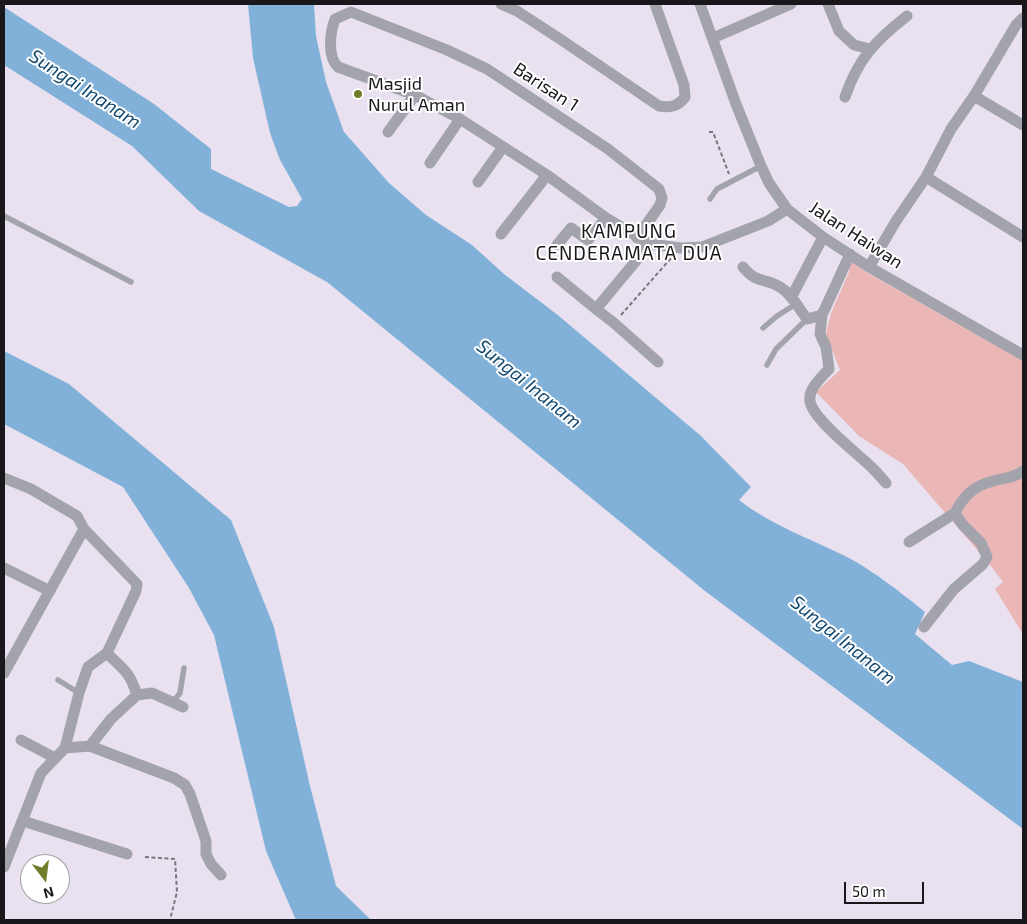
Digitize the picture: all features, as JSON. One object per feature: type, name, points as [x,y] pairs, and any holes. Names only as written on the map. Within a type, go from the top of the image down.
[{"type":"street","points":[[501,4],[518,7],[659,106],[670,108],[679,104],[685,96],[684,84],[655,4]]},
{"type":"street","name":"Jalan Haiwan","points":[[700,4],[736,104],[769,183],[787,209],[823,237],[869,267],[1023,355]]},
{"type":"street","points":[[713,38],[791,4]]},
{"type":"street","points":[[828,4],[839,31],[854,45],[870,49]]},
{"type":"street","name":"Barisan 1","points":[[415,95],[338,67],[334,63],[331,37],[335,19],[351,12],[447,50],[487,69],[608,149],[659,189],[662,198],[660,205],[637,238]]},
{"type":"street","points":[[845,97],[860,61],[870,49],[907,16]]},
{"type":"street","points":[[869,267],[896,221],[926,177],[951,129],[974,96],[1016,26],[1023,18]]},
{"type":"street","points":[[388,132],[415,95],[460,119],[547,175],[606,218],[650,244],[681,248],[702,247],[768,221],[787,209]]},
{"type":"street","points":[[974,96],[1023,125]]},
{"type":"street","points":[[430,163],[460,119]]},
{"type":"street","points":[[478,182],[503,147]]},
{"type":"street","points":[[501,234],[547,175]]},
{"type":"street","points":[[926,177],[1023,237]]},
{"type":"street","points":[[557,245],[571,228],[588,240],[606,218]]},
{"type":"street","points":[[794,300],[823,237]]},
{"type":"street","points":[[596,309],[650,244]]},
{"type":"street","points":[[850,254],[822,316],[820,334],[826,347],[829,369],[810,391],[810,402],[814,412],[844,444],[868,463],[886,483]]},
{"type":"street","points":[[743,267],[751,276],[778,286],[794,300],[807,319],[822,316]]},
{"type":"street","points":[[556,276],[658,362]]},
{"type":"street","points":[[909,542],[955,512],[962,499],[978,486],[1016,476],[1023,471]]},
{"type":"street","points":[[4,478],[31,489],[77,516],[84,529],[137,584],[136,591],[107,653],[88,667],[79,693],[65,748],[42,773],[4,867]]},
{"type":"street","points":[[924,627],[954,589],[983,564],[987,557],[981,543],[962,524],[955,512]]},
{"type":"street","points":[[4,673],[9,652],[50,591],[84,529]]},
{"type":"street","points":[[4,568],[50,591]]},
{"type":"street","points":[[107,653],[123,667],[131,678],[137,695]]},
{"type":"street","points":[[90,746],[111,719],[137,695],[152,694],[184,707]]},
{"type":"street","points":[[21,740],[55,758]]},
{"type":"street","points":[[65,748],[90,746],[174,778],[185,785],[190,794],[206,841],[206,854],[211,864],[221,875]]},
{"type":"street","points":[[23,821],[127,854]]},
{"type":"lane","points":[[710,199],[717,189],[762,166]]},
{"type":"lane","points":[[4,216],[131,282]]},
{"type":"lane","points":[[763,328],[794,300]]},
{"type":"lane","points":[[767,365],[776,349],[807,319]]},
{"type":"lane","points":[[172,702],[180,693],[184,668]]},
{"type":"lane","points":[[58,680],[79,693]]},
{"type":"path","points":[[709,132],[713,132],[732,181]]},
{"type":"path","points":[[614,323],[681,248]]},
{"type":"path","points":[[145,858],[175,859],[177,892],[170,920]]},
{"type":"shaded area","points":[[852,257],[866,272],[1023,361],[1023,634],[995,589],[1003,582],[990,565],[903,464],[859,436],[816,392],[840,370],[826,334],[831,313],[849,272]]},
{"type":"water","name":"Sungai Inanam","points":[[248,4],[314,4],[316,36],[326,82],[344,132],[389,183],[426,215],[472,245],[504,274],[559,316],[701,436],[751,487],[739,500],[764,517],[857,562],[907,598],[925,612],[915,634],[952,665],[969,661],[1023,682],[1023,829],[705,591],[327,282],[199,211],[132,146],[4,65],[4,7],[154,104],[211,149],[211,169],[289,207],[297,206],[302,199],[280,160],[270,133],[253,58]]},
{"type":"water","points":[[4,351],[69,384],[231,520],[274,627],[310,786],[336,886],[371,920],[296,920],[266,851],[214,635],[189,588],[123,487],[4,424]]},
{"type":"place","name":"Masjid Nurul Aman","points":[[358,94]]},
{"type":"district","name":"KAMPUNG CENDERAMATA DUA","points":[[629,243]]}]
